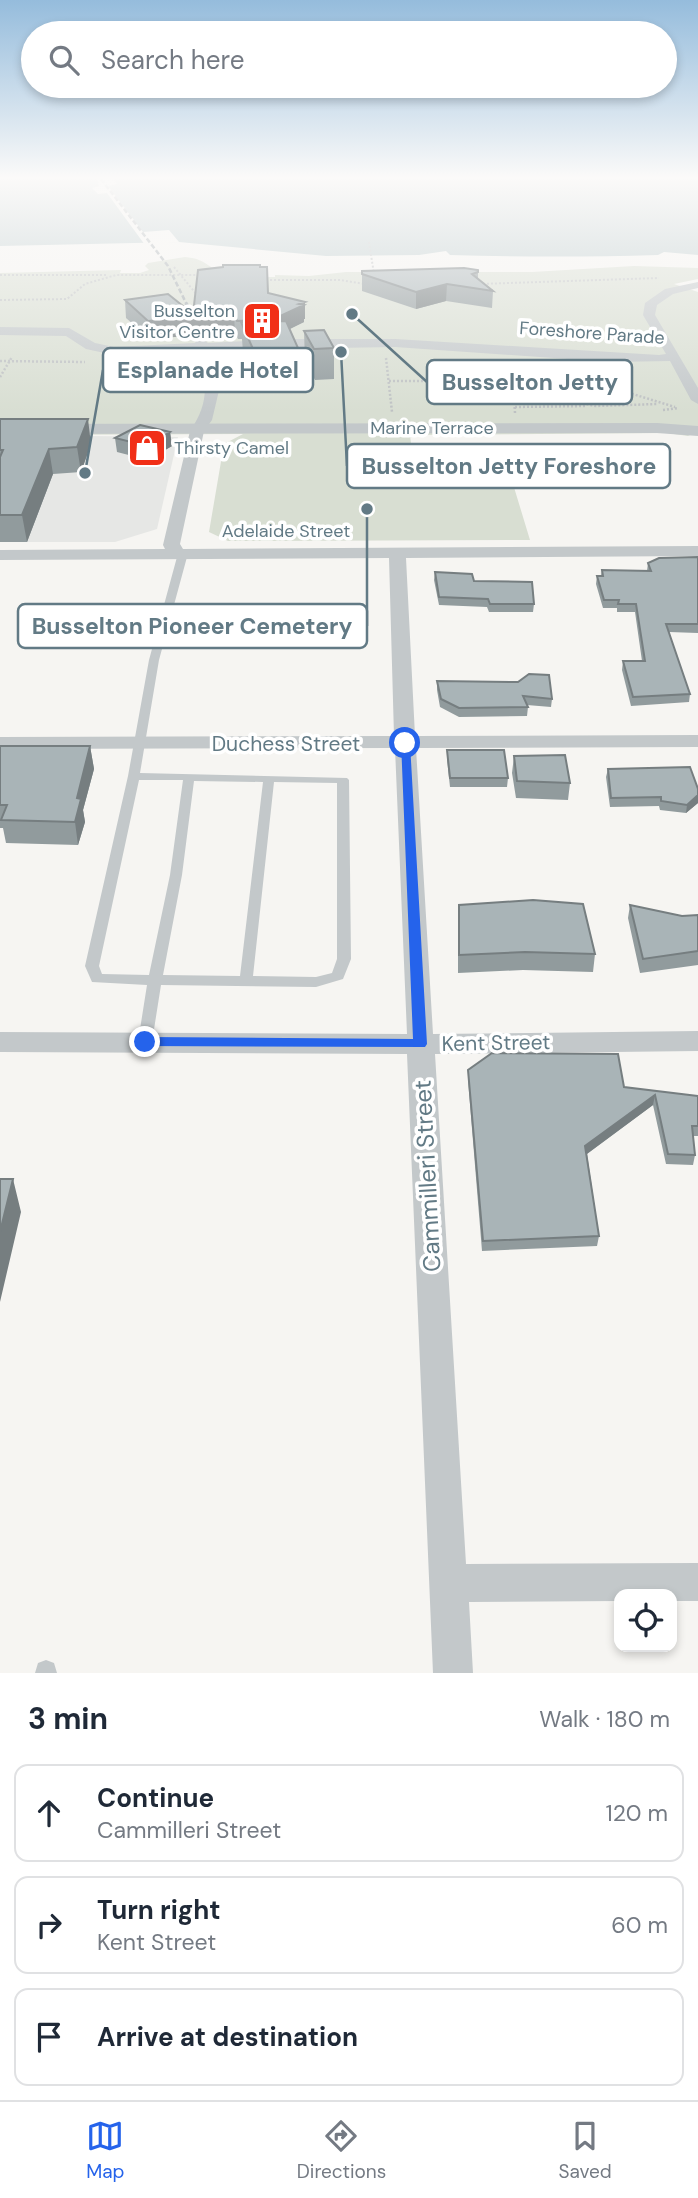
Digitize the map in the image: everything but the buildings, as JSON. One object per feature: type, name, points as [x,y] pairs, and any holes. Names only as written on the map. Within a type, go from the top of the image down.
[{"type":"street","points":[[693,415],[674,357],[649,315],[651,303],[669,291],[698,285]]},
{"type":"street","name":"Foreshore Parade","points":[[0,329],[65,331],[77,335],[91,346],[114,351],[310,342],[395,343],[611,358],[674,357]]},
{"type":"street","points":[[177,552],[171,545],[214,382],[213,372],[201,345]]},
{"type":"street","name":"Marine Terrace","points":[[0,424],[657,428],[693,415]]},
{"type":"street","name":"Marine Terrace","points":[[0,429],[201,426]]},
{"type":"street","name":"Adelaide Street","points":[[0,555],[698,551]]},
{"type":"street","name":"Cammilleri Street","points":[[397,553],[453,1673]]},
{"type":"street","name":"Duchess Street","points":[[0,743],[139,745],[698,741]]},
{"type":"street","name":"Kent Street","points":[[0,1042],[420,1044],[698,1041]]},
{"type":"street","points":[[450,1583],[698,1582]]},
{"type":"lane","points":[[134,776],[343,780],[344,960],[338,976],[316,982],[97,979],[92,966],[134,776],[155,660],[182,557],[177,552]]},
{"type":"lane","points":[[145,1042],[176,875],[189,778]]},
{"type":"lane","points":[[246,981],[269,779]]},
{"type":"path","points":[[370,257],[372,273],[379,276]]},
{"type":"path","points":[[174,267],[197,295],[205,297]]},
{"type":"path","points":[[0,275],[198,273],[207,277]]},
{"type":"path","points":[[0,300],[67,299],[85,284],[116,275]]},
{"type":"path","points":[[476,284],[666,278]]},
{"type":"path","points":[[253,280],[340,280],[368,284]]},
{"type":"path","points":[[385,347],[393,415]]},
{"type":"path","points":[[0,377],[11,359]]},
{"type":"path","points":[[0,361],[11,359],[85,362]]},
{"type":"path","points":[[607,370],[610,387],[693,415]]},
{"type":"path","points":[[516,417],[514,397],[522,390],[560,373],[572,372]]},
{"type":"path","points":[[389,381],[482,381],[595,406]]},
{"type":"path","points":[[515,407],[658,404]]},
{"type":"shaded area","points":[[185,257],[197,259],[228,274],[255,277],[346,272],[532,272],[634,266],[698,268],[698,279],[674,284],[698,292],[698,431],[688,436],[667,433],[410,435],[416,485],[513,484],[530,540],[228,541],[209,532],[224,444],[243,434],[0,435],[0,273],[121,270],[120,273],[140,273],[149,270],[145,266],[148,263]]},
{"type":"shaded area","points":[[0,435],[178,437],[157,529],[115,542],[0,542]]},
{"type":"railway","points":[[161,257],[187,305]]},
{"type":"railway","points":[[187,305],[209,321]]},
{"type":"place","name":"Busselton Jetty","points":[[352,314]]},
{"type":"place","name":"Busselton Visitor Centre","points":[[262,321]]},
{"type":"place","name":"Busselton Jetty Foreshore","points":[[341,352]]},
{"type":"place","name":"Thirsty Camel","points":[[147,448]]},
{"type":"place","name":"Esplanade Hotel","points":[[85,473]]},
{"type":"place","name":"Busselton Pioneer Cemetery","points":[[367,509]]},
{"type":"route","points":[[145,1042],[420,1044],[405,743]]}]
